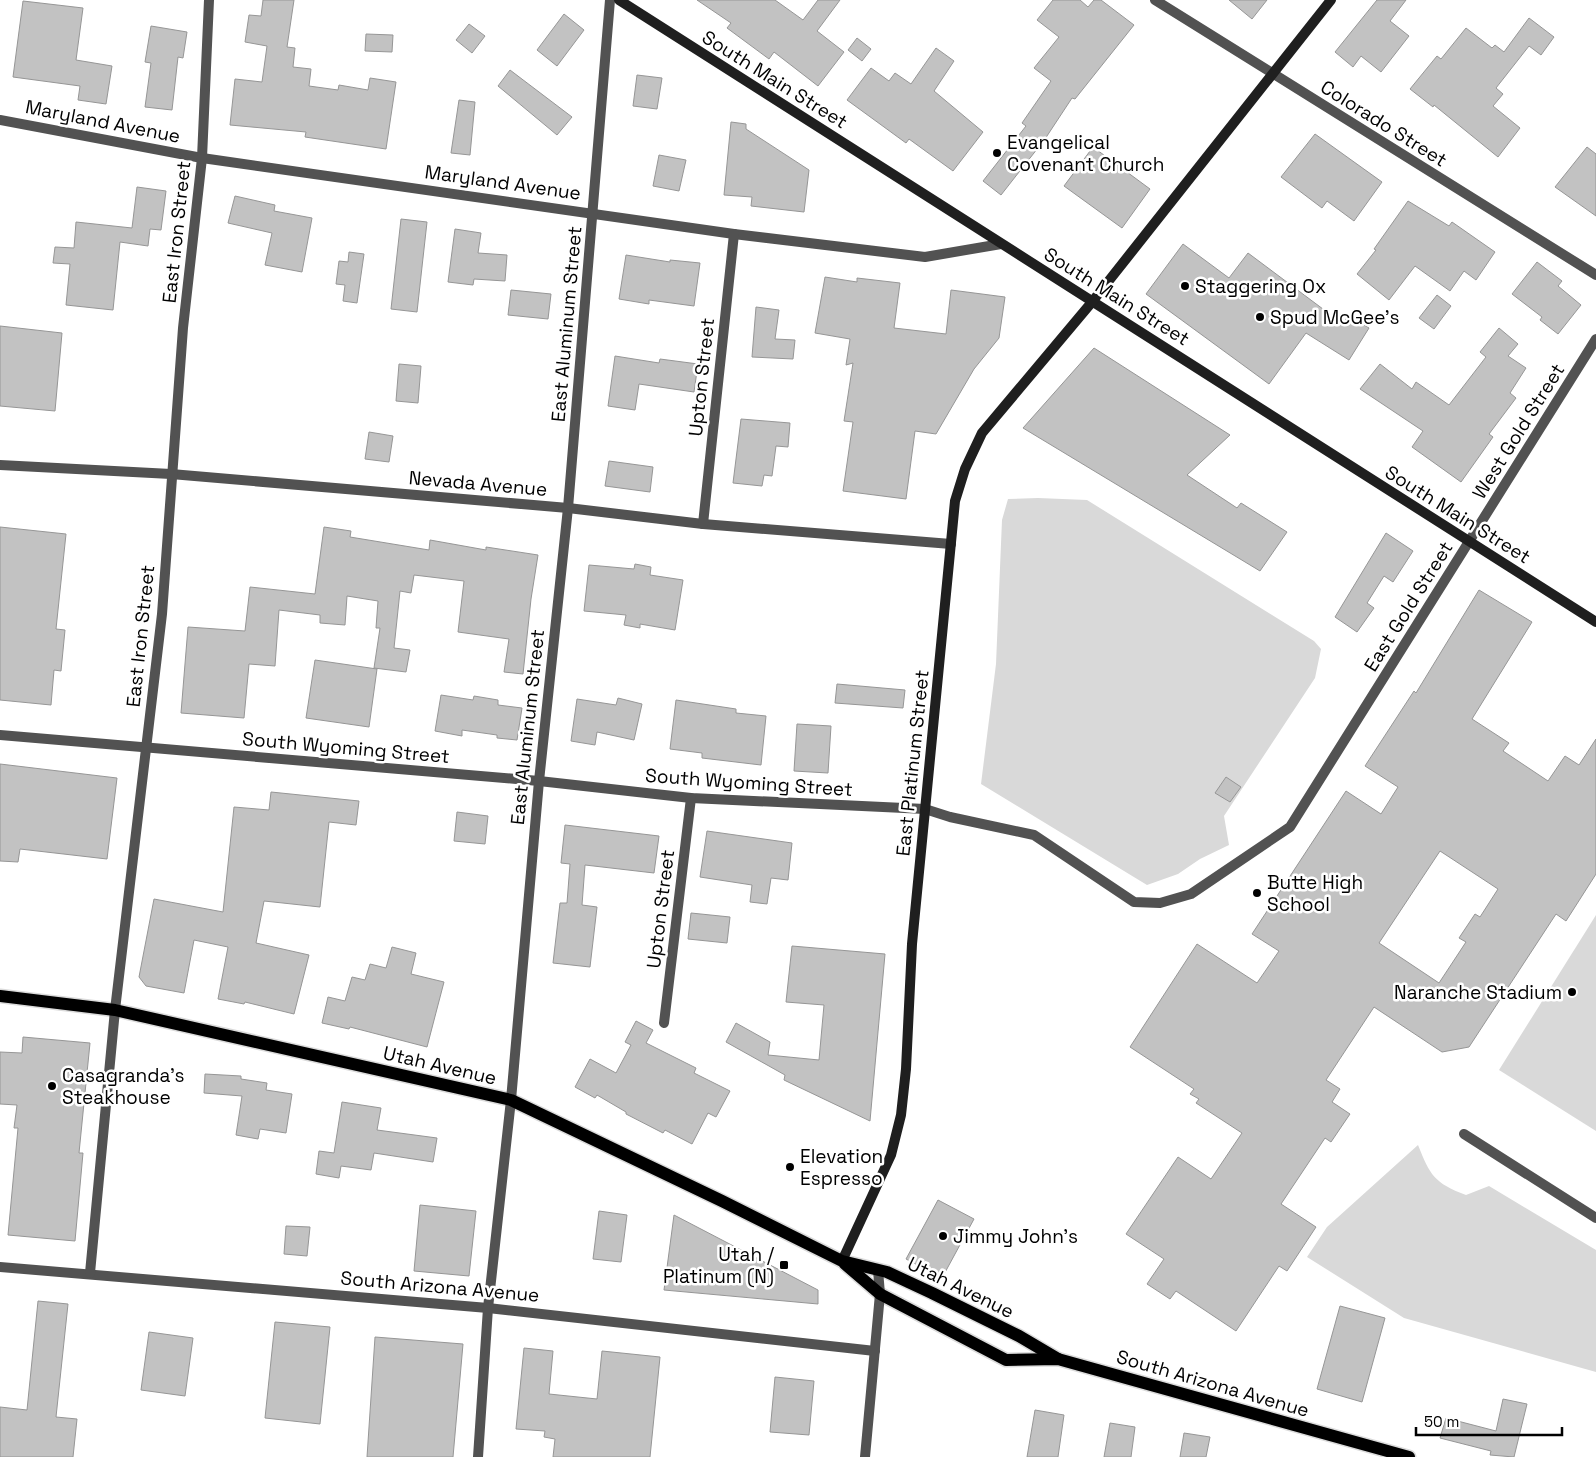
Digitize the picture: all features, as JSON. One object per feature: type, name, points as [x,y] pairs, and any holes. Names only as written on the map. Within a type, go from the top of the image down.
[{"type":"main road","name":"Utah Avenue","points":[[0,996],[115,1010],[511,1100],[842,1261],[887,1272],[986,1319],[1058,1360]]},
{"type":"main road","name":"Utah Avenue","points":[[842,1261],[880,1294],[1006,1360]]},
{"type":"main road","name":"South Arizona Avenue","points":[[1006,1360],[1058,1360],[1409,1457]]},
{"type":"street","name":"East Iron Street","points":[[90,1273],[115,1010],[162,614],[171,474],[184,323],[202,158],[209,0]]},
{"type":"street","name":"East Aluminum Street","points":[[478,1457],[488,1308],[511,1100],[539,781],[568,508],[610,0]]},
{"type":"street","name":"South Main Street","points":[[619,0],[1596,622]]},
{"type":"street","name":"Colorado Street","points":[[1155,0],[1596,275]]},
{"type":"street","name":"East Platinum Street","points":[[842,1261],[891,1155],[901,1115],[906,1069],[912,944],[951,544],[956,501],[965,469],[982,433],[1092,302],[1331,0]]},
{"type":"street","name":"Maryland Avenue","points":[[0,120],[202,158],[593,212],[734,234],[926,257],[1002,244]]},
{"type":"street","name":"Upton Street","points":[[703,524],[734,234]]},
{"type":"street","name":"West Gold Street","points":[[1469,542],[1596,339]]},
{"type":"street","name":"Nevada Avenue","points":[[0,465],[171,474],[568,508],[703,524],[951,544]]},
{"type":"street","name":"East Gold Street","points":[[1377,689],[1469,542]]},
{"type":"street","name":"South Wyoming Street","points":[[0,735],[539,781],[691,798],[925,809],[950,817],[1034,835],[1134,902],[1160,903],[1191,894],[1290,827],[1377,689]]},
{"type":"street","name":"Upton Street","points":[[664,1023],[691,798]]},
{"type":"street","points":[[1464,1134],[1596,1218]]},
{"type":"street","name":"South Arizona Avenue","points":[[0,1267],[90,1273],[118,1279],[488,1308],[875,1351]]},
{"type":"street","points":[[865,1457],[880,1294],[878,1270]]},
{"type":"shaded area","points":[[1008,499],[1087,500],[1314,641],[1321,649],[1315,678],[1224,816],[1229,845],[1200,859],[1178,874],[1147,885],[981,784],[996,664],[1002,520]]},
{"type":"shaded area","name":"Naranche Stadium","points":[[1596,915],[1596,1131],[1499,1070]]},
{"type":"shaded area","points":[[1418,1145],[1434,1177],[1455,1191],[1466,1195],[1489,1186],[1596,1250],[1596,1372],[1404,1318],[1307,1257],[1327,1227]]},
{"type":"building","points":[[263,0],[294,0],[287,47],[295,48],[293,67],[311,69],[309,86],[338,90],[339,85],[368,90],[370,78],[396,82],[386,149],[305,137],[306,132],[230,125],[235,79],[262,82],[267,46],[245,42],[249,15],[261,16]]},
{"type":"building","points":[[697,0],[775,0],[803,20],[818,0],[840,0],[817,31],[844,52],[818,86],[774,52],[769,59],[727,28],[731,23]]},
{"type":"building","points":[[1053,0],[1080,0],[1088,7],[1094,0],[1101,0],[1134,25],[1075,99],[1072,98],[1045,139],[1001,195],[983,181],[1026,126],[1022,123],[1051,81],[1034,68],[1059,37],[1037,20]]},
{"type":"building","points":[[1229,0],[1267,0],[1252,19]]},
{"type":"building","points":[[1377,0],[1406,0],[1390,21],[1409,36],[1381,72],[1361,56],[1353,67],[1335,52]]},
{"type":"building","points":[[23,1],[83,8],[76,60],[112,66],[106,104],[78,100],[80,86],[13,77]]},
{"type":"building","points":[[564,14],[584,30],[557,66],[537,50]]},
{"type":"building","points":[[1529,18],[1554,37],[1541,55],[1529,46],[1496,88],[1503,94],[1493,106],[1520,128],[1498,157],[1434,105],[1433,107],[1410,89],[1437,56],[1441,59],[1466,28],[1492,48],[1495,45],[1504,52]]},
{"type":"building","points":[[469,24],[485,36],[472,53],[456,40]]},
{"type":"building","points":[[151,26],[187,32],[183,58],[178,57],[172,110],[145,107],[151,63],[145,62]]},
{"type":"building","points":[[366,34],[393,35],[392,52],[365,51]]},
{"type":"building","points":[[857,38],[871,49],[862,61],[848,50]]},
{"type":"building","points":[[936,48],[954,61],[934,91],[983,132],[953,171],[909,139],[906,143],[847,100],[871,68],[889,81],[895,73],[911,84]]},
{"type":"building","points":[[510,70],[572,117],[557,135],[498,86]]},
{"type":"building","points":[[637,75],[662,78],[657,109],[633,106]]},
{"type":"building","points":[[459,100],[475,102],[470,155],[451,153]]},
{"type":"building","points":[[731,122],[746,124],[746,129],[809,170],[804,212],[751,206],[752,197],[724,195]]},
{"type":"building","points":[[1315,134],[1382,182],[1354,221],[1327,201],[1322,208],[1281,177]]},
{"type":"building","points":[[1093,147],[1150,189],[1122,228],[1064,186]]},
{"type":"building","points":[[1587,147],[1596,154],[1596,216],[1555,187]]},
{"type":"building","points":[[659,155],[686,160],[679,191],[653,186]]},
{"type":"building","points":[[137,187],[166,191],[161,230],[150,229],[148,246],[120,242],[113,310],[66,305],[70,264],[53,263],[55,247],[74,248],[76,222],[132,228]]},
{"type":"building","points":[[235,196],[275,205],[274,211],[312,218],[302,272],[265,265],[272,233],[228,223]]},
{"type":"building","points":[[1408,201],[1449,226],[1452,222],[1495,252],[1476,280],[1464,271],[1450,291],[1415,266],[1389,300],[1357,274],[1376,250],[1374,249]]},
{"type":"building","points":[[401,219],[427,222],[417,312],[391,309]]},
{"type":"building","points":[[455,229],[481,233],[478,253],[507,255],[505,281],[474,279],[473,285],[448,282]]},
{"type":"building","points":[[1183,244],[1229,278],[1248,253],[1343,324],[1348,315],[1369,328],[1349,360],[1306,333],[1269,384],[1146,294]]},
{"type":"building","points":[[349,252],[364,254],[357,303],[343,301],[345,285],[336,284],[339,261],[348,262]]},
{"type":"building","points":[[626,255],[670,262],[670,260],[700,263],[694,306],[649,300],[649,304],[619,299]]},
{"type":"building","points":[[1537,262],[1562,281],[1558,286],[1581,305],[1558,334],[1540,320],[1542,317],[1512,294]]},
{"type":"building","points":[[825,277],[857,282],[857,278],[900,283],[894,328],[946,334],[951,290],[1005,297],[999,338],[974,369],[936,434],[915,431],[906,499],[843,491],[853,422],[844,421],[853,363],[846,365],[850,339],[815,333]]},
{"type":"building","points":[[511,290],[551,294],[548,319],[508,315]]},
{"type":"building","points":[[1437,295],[1451,306],[1434,329],[1419,318]]},
{"type":"building","points":[[756,307],[779,310],[775,339],[795,340],[793,359],[752,357]]},
{"type":"building","points":[[0,326],[62,333],[55,411],[0,406]]},
{"type":"building","points":[[1499,328],[1518,344],[1508,356],[1526,368],[1510,393],[1516,398],[1489,434],[1493,437],[1461,482],[1412,447],[1423,431],[1360,389],[1380,364],[1412,389],[1416,382],[1449,405],[1486,357],[1480,352]]},
{"type":"building","points":[[1094,348],[1230,435],[1187,475],[1237,508],[1241,503],[1287,532],[1260,571],[1023,428]]},
{"type":"building","points":[[615,356],[659,363],[660,359],[698,364],[694,392],[639,384],[635,410],[608,406]]},
{"type":"building","points":[[399,364],[421,366],[418,403],[396,401]]},
{"type":"building","points":[[741,419],[790,423],[788,447],[776,446],[772,476],[764,475],[762,486],[733,483]]},
{"type":"building","points":[[369,432],[393,436],[389,462],[365,459]]},
{"type":"building","points":[[609,461],[653,467],[650,492],[605,486]]},
{"type":"building","points":[[0,527],[66,534],[56,629],[65,630],[61,671],[54,670],[51,705],[0,700]]},
{"type":"building","points":[[324,527],[351,531],[350,537],[429,550],[430,540],[486,550],[486,547],[538,555],[523,674],[504,672],[509,639],[458,632],[464,581],[414,575],[411,593],[400,591],[394,648],[410,650],[406,672],[374,668],[380,628],[376,628],[378,601],[347,596],[345,625],[320,623],[320,615],[279,610],[275,666],[249,664],[244,718],[181,713],[188,627],[245,631],[250,587],[315,594]]},
{"type":"building","points":[[1386,533],[1413,551],[1393,582],[1384,576],[1367,603],[1374,608],[1357,632],[1335,617]]},
{"type":"building","points":[[635,564],[651,567],[650,575],[683,580],[675,630],[640,624],[640,628],[624,625],[626,615],[584,611],[589,565],[634,569]]},
{"type":"building","points":[[1479,590],[1532,622],[1472,719],[1509,743],[1503,751],[1548,781],[1565,756],[1579,765],[1596,739],[1596,874],[1566,921],[1556,914],[1469,1047],[1442,1052],[1374,1007],[1326,1080],[1340,1089],[1332,1102],[1350,1114],[1331,1142],[1325,1138],[1281,1204],[1316,1227],[1287,1271],[1279,1266],[1236,1331],[1176,1291],[1170,1299],[1147,1284],[1164,1259],[1126,1234],[1178,1157],[1211,1179],[1242,1133],[1196,1103],[1199,1099],[1190,1094],[1194,1089],[1130,1047],[1197,944],[1257,983],[1279,951],[1252,934],[1346,791],[1381,814],[1398,787],[1365,766],[1414,691],[1416,693]],"holes":[[[1440,851],[1498,889],[1480,917],[1475,914],[1459,938],[1466,942],[1439,983],[1379,943]]]},
{"type":"building","points":[[315,660],[377,669],[369,727],[306,718]]},
{"type":"building","points":[[837,684],[905,690],[903,708],[835,703]]},
{"type":"building","points":[[441,695],[473,700],[474,696],[498,700],[498,705],[522,708],[517,740],[497,738],[497,735],[462,730],[462,736],[435,731]]},
{"type":"building","points":[[618,698],[642,704],[634,740],[597,732],[595,745],[571,741],[577,699],[616,705]]},
{"type":"building","points":[[676,700],[736,709],[736,713],[766,716],[761,765],[702,758],[702,753],[670,749]]},
{"type":"building","points":[[797,724],[831,726],[828,773],[794,771]]},
{"type":"building","points":[[0,764],[117,778],[107,859],[20,849],[18,862],[0,861]]},
{"type":"building","points":[[1226,777],[1241,787],[1230,802],[1215,793]]},
{"type":"building","points":[[271,792],[359,801],[356,825],[329,822],[320,907],[264,901],[256,943],[309,955],[294,1014],[245,1002],[244,1004],[218,999],[228,947],[194,940],[184,993],[146,986],[139,977],[154,899],[223,912],[234,807],[269,810]]},
{"type":"building","points":[[457,812],[488,816],[485,844],[454,841]]},
{"type":"building","points":[[565,825],[659,836],[654,873],[585,865],[582,905],[597,907],[590,967],[553,963],[560,903],[567,903],[570,864],[561,863]]},
{"type":"building","points":[[707,831],[792,843],[788,880],[771,878],[767,904],[750,902],[752,885],[700,877]]},
{"type":"building","points":[[691,913],[730,917],[727,943],[688,939]]},
{"type":"building","points":[[792,946],[885,954],[870,1121],[784,1080],[785,1075],[726,1042],[736,1023],[770,1042],[768,1055],[819,1060],[824,1005],[786,1002]]},
{"type":"building","points":[[392,947],[416,953],[411,974],[444,982],[427,1047],[350,1027],[349,1029],[322,1023],[328,997],[345,1001],[352,977],[365,980],[370,964],[386,968]]},
{"type":"building","points":[[636,1021],[653,1030],[646,1043],[696,1068],[694,1073],[730,1091],[716,1117],[708,1113],[692,1144],[665,1130],[663,1133],[626,1114],[626,1112],[597,1095],[595,1098],[575,1087],[590,1059],[616,1073],[631,1045],[625,1042]]},
{"type":"building","points":[[23,1037],[90,1043],[79,1153],[83,1153],[75,1241],[8,1235],[18,1128],[14,1128],[17,1105],[0,1104],[0,1052],[22,1053]]},
{"type":"building","points":[[205,1074],[241,1076],[241,1079],[267,1083],[266,1090],[292,1094],[286,1133],[260,1129],[258,1139],[236,1135],[242,1096],[204,1093]]},
{"type":"building","points":[[342,1102],[381,1108],[377,1130],[437,1138],[433,1162],[374,1153],[371,1170],[341,1166],[339,1178],[316,1174],[319,1151],[334,1153]]},
{"type":"building","points":[[938,1200],[974,1219],[942,1278],[906,1259]]},
{"type":"building","points":[[420,1205],[476,1211],[469,1276],[414,1271]]},
{"type":"building","points":[[599,1211],[627,1215],[621,1262],[593,1259]]},
{"type":"building","points":[[674,1215],[818,1290],[818,1304],[664,1290]]},
{"type":"building","points":[[286,1226],[310,1227],[307,1256],[284,1254]]},
{"type":"building","points":[[38,1301],[68,1304],[56,1417],[77,1419],[73,1457],[0,1457],[0,1407],[27,1410]]},
{"type":"building","points":[[1340,1306],[1385,1318],[1362,1402],[1317,1389]]},
{"type":"building","points":[[275,1322],[330,1327],[320,1424],[265,1418]]},
{"type":"building","points":[[149,1332],[193,1338],[185,1396],[141,1390]]},
{"type":"building","points":[[375,1337],[463,1344],[453,1457],[367,1457]]},
{"type":"building","points":[[524,1348],[553,1351],[549,1394],[597,1399],[602,1351],[660,1357],[650,1457],[553,1457],[555,1439],[544,1437],[545,1431],[516,1429]]},
{"type":"building","points":[[775,1377],[814,1381],[809,1435],[770,1432]]},
{"type":"building","points":[[1503,1399],[1527,1404],[1514,1457],[1490,1455],[1491,1451],[1440,1438],[1446,1418],[1496,1431]]},
{"type":"building","points":[[1035,1410],[1064,1415],[1058,1457],[1027,1457]]},
{"type":"building","points":[[1110,1423],[1135,1427],[1131,1457],[1104,1457]]},
{"type":"building","points":[[1184,1433],[1210,1437],[1206,1457],[1180,1457]]},
{"type":"place","name":"Evangelical Covenant Church","points":[[997,153]]},
{"type":"place","name":"Staggering Ox","points":[[1185,286]]},
{"type":"place","name":"Spud McGee's","points":[[1260,317]]},
{"type":"place","name":"Butte High School","points":[[1257,893]]},
{"type":"place","name":"Naranche Stadium","points":[[1572,992]]},
{"type":"place","name":"Casagranda's Steakhouse","points":[[52,1086]]},
{"type":"place","name":"Elevation Espresso","points":[[790,1167]]},
{"type":"place","name":"Jimmy John's","points":[[943,1236]]},
{"type":"place","name":"Utah / Platinum (N)","points":[[784,1265]]}]
